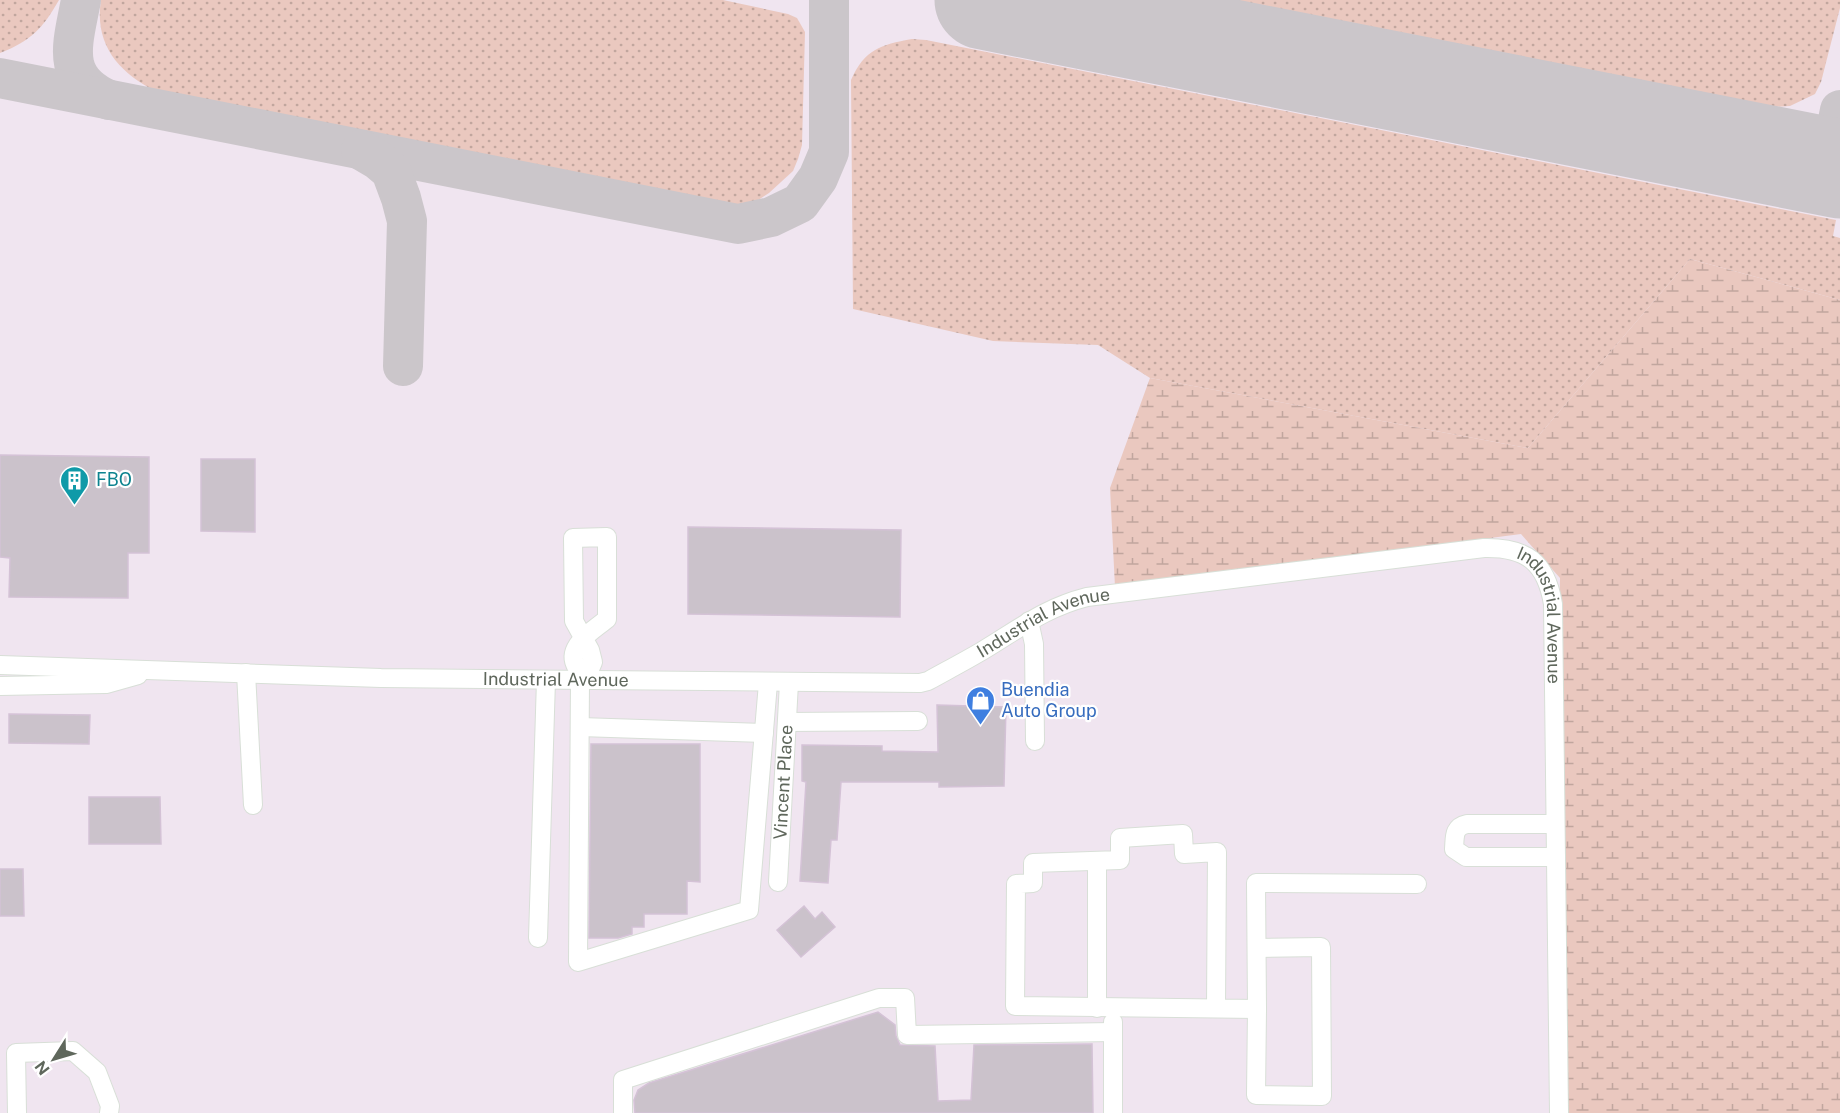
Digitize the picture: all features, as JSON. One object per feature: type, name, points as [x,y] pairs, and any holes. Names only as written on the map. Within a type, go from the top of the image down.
[{"type":"street","points":[[583,638],[574,621],[573,538],[607,537],[607,619],[583,638],[574,651],[574,662],[583,681],[580,727],[578,962],[749,910],[768,682]]},
{"type":"street","name":"Industrial Avenue","points":[[0,665],[381,678],[920,683],[974,656],[1029,621],[1067,602],[1107,593],[1484,548],[1510,549],[1534,560],[1550,585],[1553,604],[1559,1113]]},
{"type":"street","points":[[1029,621],[1034,644],[1035,741]]},
{"type":"street","points":[[0,686],[106,684],[158,669]]},
{"type":"street","points":[[246,673],[253,805]]},
{"type":"street","points":[[538,938],[546,680]]},
{"type":"street","name":"Vincent Place","points":[[778,882],[789,683]]},
{"type":"street","points":[[787,722],[918,721]]},
{"type":"street","points":[[580,727],[764,733]]},
{"type":"street","points":[[1555,824],[1467,824],[1455,830],[1454,849],[1466,857],[1556,857]]},
{"type":"street","points":[[1220,1008],[1217,852],[1185,854],[1183,834],[1120,838],[1120,860],[1033,863],[1033,883],[1016,884],[1015,1006],[1105,1008],[1220,1008],[1257,1008]]},
{"type":"street","points":[[1097,861],[1105,1008],[1113,1032],[1113,1113]]},
{"type":"street","points":[[1257,948],[1321,947],[1322,1096],[1256,1095],[1256,884],[1417,884]]},
{"type":"street","points":[[623,1113],[623,1080],[879,998],[905,998],[907,1035],[1113,1032]]},
{"type":"street","points":[[17,1113],[16,1053],[72,1051],[97,1072],[110,1106],[109,1113]]},
{"type":"green space","points":[[0,0],[59,0],[35,32],[20,44],[0,53]]},
{"type":"green space","points":[[101,0],[723,0],[788,14],[797,18],[805,32],[802,145],[793,171],[769,193],[755,202],[735,205],[155,91],[130,75],[112,55],[101,30]]},
{"type":"green space","points":[[1225,0],[1840,0],[1840,8],[1821,82],[1815,94],[1790,106],[1773,107]]},
{"type":"green space","points":[[912,39],[1836,220],[1833,236],[1840,238],[1840,300],[1690,259],[1528,448],[1150,378],[1098,345],[993,341],[853,309],[851,80],[862,61],[875,50],[882,46]]},
{"type":"green space","points":[[1690,259],[1840,300],[1840,1113],[1549,1113],[1560,578],[1521,534],[1115,587],[1110,488],[1150,378],[1528,448]]},
{"type":"building","name":"FBO","points":[[0,455],[149,457],[149,553],[128,553],[128,598],[9,597],[10,558],[0,557]]},
{"type":"building","points":[[201,459],[255,459],[255,532],[201,531]]},
{"type":"building","points":[[688,527],[901,530],[900,617],[688,614]]},
{"type":"building","points":[[937,705],[1006,707],[1004,786],[939,787],[939,782],[841,782],[837,840],[831,840],[828,883],[800,881],[806,782],[802,781],[802,745],[882,746],[882,751],[938,752]]},
{"type":"building","points":[[9,714],[90,715],[89,744],[9,743]]},
{"type":"building","points":[[591,744],[700,744],[700,882],[687,881],[687,914],[644,914],[644,927],[632,927],[632,934],[618,938],[589,938]]},
{"type":"building","points":[[89,797],[160,797],[161,844],[89,844]]},
{"type":"building","points":[[0,869],[23,869],[24,916],[0,916]]},
{"type":"building","points":[[804,906],[815,919],[822,912],[835,927],[801,957],[777,930]]},
{"type":"building","points":[[878,1012],[895,1025],[900,1045],[935,1046],[938,1101],[971,1100],[974,1045],[1092,1044],[1093,1113],[635,1113],[634,1100],[638,1090],[649,1083]]},
{"type":"taxiway","points":[[81,0],[73,45],[76,70],[82,81],[93,91],[109,100]]},
{"type":"taxiway","points":[[0,78],[738,224],[771,217],[800,203],[818,178],[829,152],[829,0]]},
{"type":"taxiway","points":[[1829,167],[1840,110]]},
{"type":"taxiway","points":[[361,150],[391,171],[407,221],[403,366]]},
{"type":"runway","points":[[984,0],[1840,169]]},
{"type":"place","name":"FBO","points":[[75,506]]},
{"type":"place","name":"Buendia Auto Group","points":[[980,726]]}]
